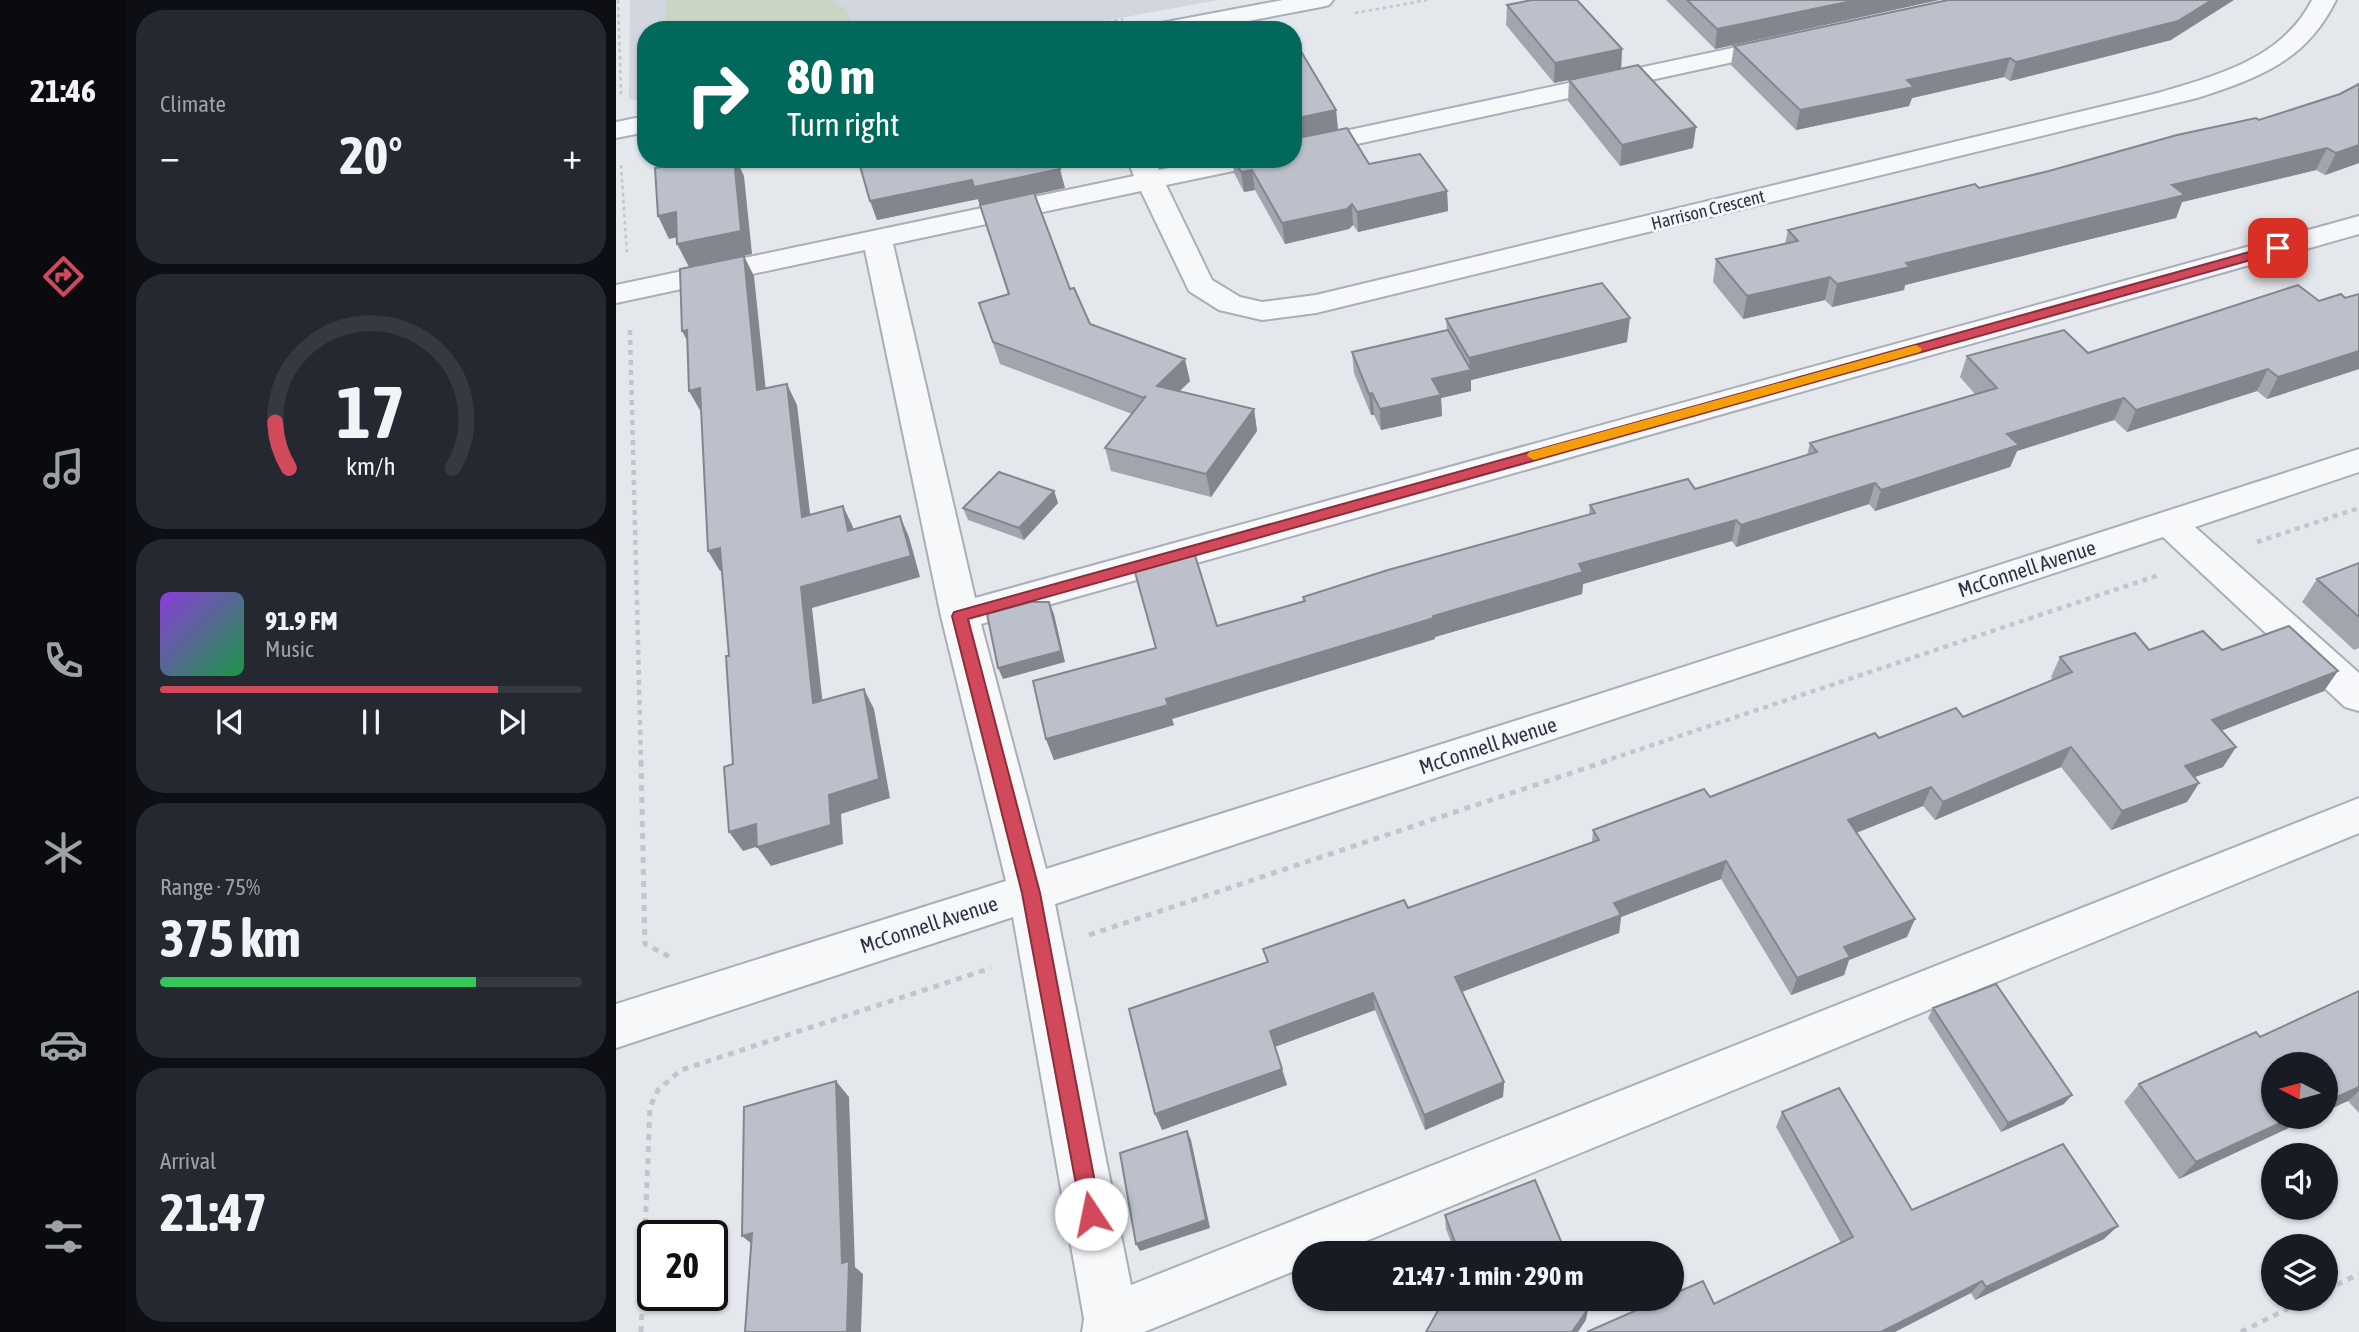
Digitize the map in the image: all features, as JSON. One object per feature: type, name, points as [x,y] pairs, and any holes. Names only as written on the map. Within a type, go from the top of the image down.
[{"type":"street","points":[[1209,21],[1321,0]]},
{"type":"street","name":"Harrison Crescent","points":[[1144,170],[1200,285],[1230,304],[1262,310],[1316,304],[2166,99],[2232,78],[2290,48],[2319,13],[2324,0]]},
{"type":"street","points":[[1302,148],[1806,39]]},
{"type":"street","points":[[616,130],[637,126]]},
{"type":"street","points":[[622,292],[877,238],[1144,170],[1164,168]]},
{"type":"street","points":[[960,616],[2359,225]]},
{"type":"street","points":[[877,238],[960,616],[1031,893],[1110,1326],[2359,815]]},
{"type":"street","name":"McConnell Avenue","points":[[616,1026],[1569,720],[2359,460]]},
{"type":"street","points":[[2168,522],[2359,696]]},
{"type":"path","points":[[618,0],[621,95]]},
{"type":"path","points":[[625,159],[621,166],[622,292],[645,944],[670,958],[683,956]]},
{"type":"path","points":[[641,1332],[650,1107],[658,1090],[681,1070],[1041,952],[2359,508]]},
{"type":"path","points":[[2338,1284],[2359,1274]]},
{"type":"path","points":[[2241,1332],[2283,1311]]},
{"type":"shaded area","points":[[630,0],[1219,0],[1103,21],[637,21],[637,100],[629,99]]},
{"type":"green space","points":[[666,0],[832,0],[846,9],[851,21],[666,21]]},
{"type":"building","points":[[1532,0],[1577,0],[1622,49],[1555,63],[1507,5]]},
{"type":"building","points":[[1687,0],[1857,0],[1717,29]]},
{"type":"building","points":[[1948,0],[2212,0],[2178,21],[2016,62],[2010,58],[1907,80],[1914,87],[1800,110],[1734,46]]},
{"type":"building","points":[[1302,53],[1336,110],[1302,117]]},
{"type":"building","points":[[1638,65],[1696,127],[1622,145],[1569,80]]},
{"type":"building","points":[[2359,84],[2359,145],[2336,153],[2327,148],[2172,185],[2185,195],[1906,263],[1910,267],[1837,284],[1830,277],[1747,296],[1716,259],[1798,241],[1788,230],[1975,184],[1979,188],[2049,171],[2177,135],[2256,118],[2259,120],[2340,94]]},
{"type":"building","points":[[1347,128],[1369,164],[1420,154],[1447,191],[1357,212],[1352,204],[1347,209],[1282,223],[1252,170],[1241,172],[1239,168],[1302,168],[1302,137]]},
{"type":"building","points":[[655,168],[735,168],[741,231],[677,244],[676,212],[658,216]]},
{"type":"building","points":[[861,168],[1060,169],[974,187],[972,180],[870,201]]},
{"type":"building","points":[[1034,193],[1070,289],[1074,288],[1090,324],[1185,359],[1157,386],[1254,409],[1206,474],[1105,448],[1146,396],[1144,398],[993,342],[979,303],[1009,294],[980,205]]},
{"type":"building","points":[[744,256],[757,390],[787,384],[802,517],[843,506],[848,531],[900,516],[911,556],[801,587],[813,703],[864,689],[879,779],[829,795],[831,825],[757,847],[756,824],[729,832],[724,767],[733,764],[726,656],[729,656],[720,548],[708,551],[700,388],[689,391],[687,330],[682,331],[680,269]]},
{"type":"building","points":[[1602,283],[1630,318],[1469,358],[1446,319]]},
{"type":"building","points":[[2298,285],[2319,301],[2341,294],[2345,298],[2359,294],[2359,351],[2278,377],[2268,369],[2136,410],[2124,398],[2007,434],[2019,445],[1881,490],[1875,483],[1741,525],[1736,520],[1579,564],[1583,572],[1166,699],[1168,705],[1046,739],[1033,681],[1156,648],[1133,565],[1193,549],[1217,626],[1305,601],[1303,597],[1388,570],[1595,513],[1590,505],[1688,479],[1695,489],[1817,452],[1810,443],[1997,388],[1967,356],[2064,330],[2088,353]]},
{"type":"building","points":[[1448,330],[1471,370],[1432,379],[1441,395],[1380,409],[1372,393],[1369,394],[1352,352]]},
{"type":"building","points":[[999,472],[1054,491],[1019,528],[963,508]]},
{"type":"building","points":[[2359,563],[2359,617],[2317,579]]},
{"type":"building","points":[[1031,602],[1049,602],[1061,651],[998,668],[987,614]]},
{"type":"building","points":[[2289,626],[2338,671],[2212,720],[2236,747],[2185,766],[2199,783],[2122,811],[2071,747],[1943,802],[1931,787],[1848,820],[1915,919],[1844,947],[1850,957],[1797,978],[1726,861],[1614,903],[1621,915],[1455,977],[1504,1082],[1424,1115],[1373,993],[1270,1031],[1282,1069],[1155,1114],[1129,1009],[1268,962],[1263,949],[1404,900],[1408,908],[1599,840],[1593,830],[1704,789],[1710,797],[1875,733],[1879,738],[1956,708],[1963,717],[2072,672],[2060,657],[2135,633],[2149,650],[2203,631],[2222,650]]},
{"type":"building","points":[[1996,984],[2072,1095],[2008,1123],[1933,1008]]},
{"type":"building","points":[[2359,991],[2359,1087],[2338,1097],[2338,1052],[2261,1052],[2261,1129],[2267,1129],[2196,1162],[2139,1084],[2256,1032],[2260,1037]]},
{"type":"building","points":[[836,1081],[842,1263],[849,1261],[847,1332],[745,1332],[752,1233],[742,1236],[744,1107]]},
{"type":"building","points":[[1839,1088],[1912,1210],[2063,1144],[2118,1226],[1986,1287],[1982,1281],[1881,1332],[1587,1332],[1635,1311],[1684,1311],[1684,1289],[1703,1281],[1714,1304],[1853,1237],[1782,1112]]},
{"type":"building","points":[[1187,1131],[1206,1220],[1136,1244],[1120,1153]]},
{"type":"building","points":[[1535,1180],[1561,1241],[1455,1241],[1445,1215]]},
{"type":"building","points":[[1438,1311],[1587,1311],[1572,1332],[1426,1332]]},
{"type":"slow traffic","points":[[1534,456],[1916,349]]},
{"type":"route","points":[[1091,1214],[1031,893],[960,616],[2278,248]]}]
